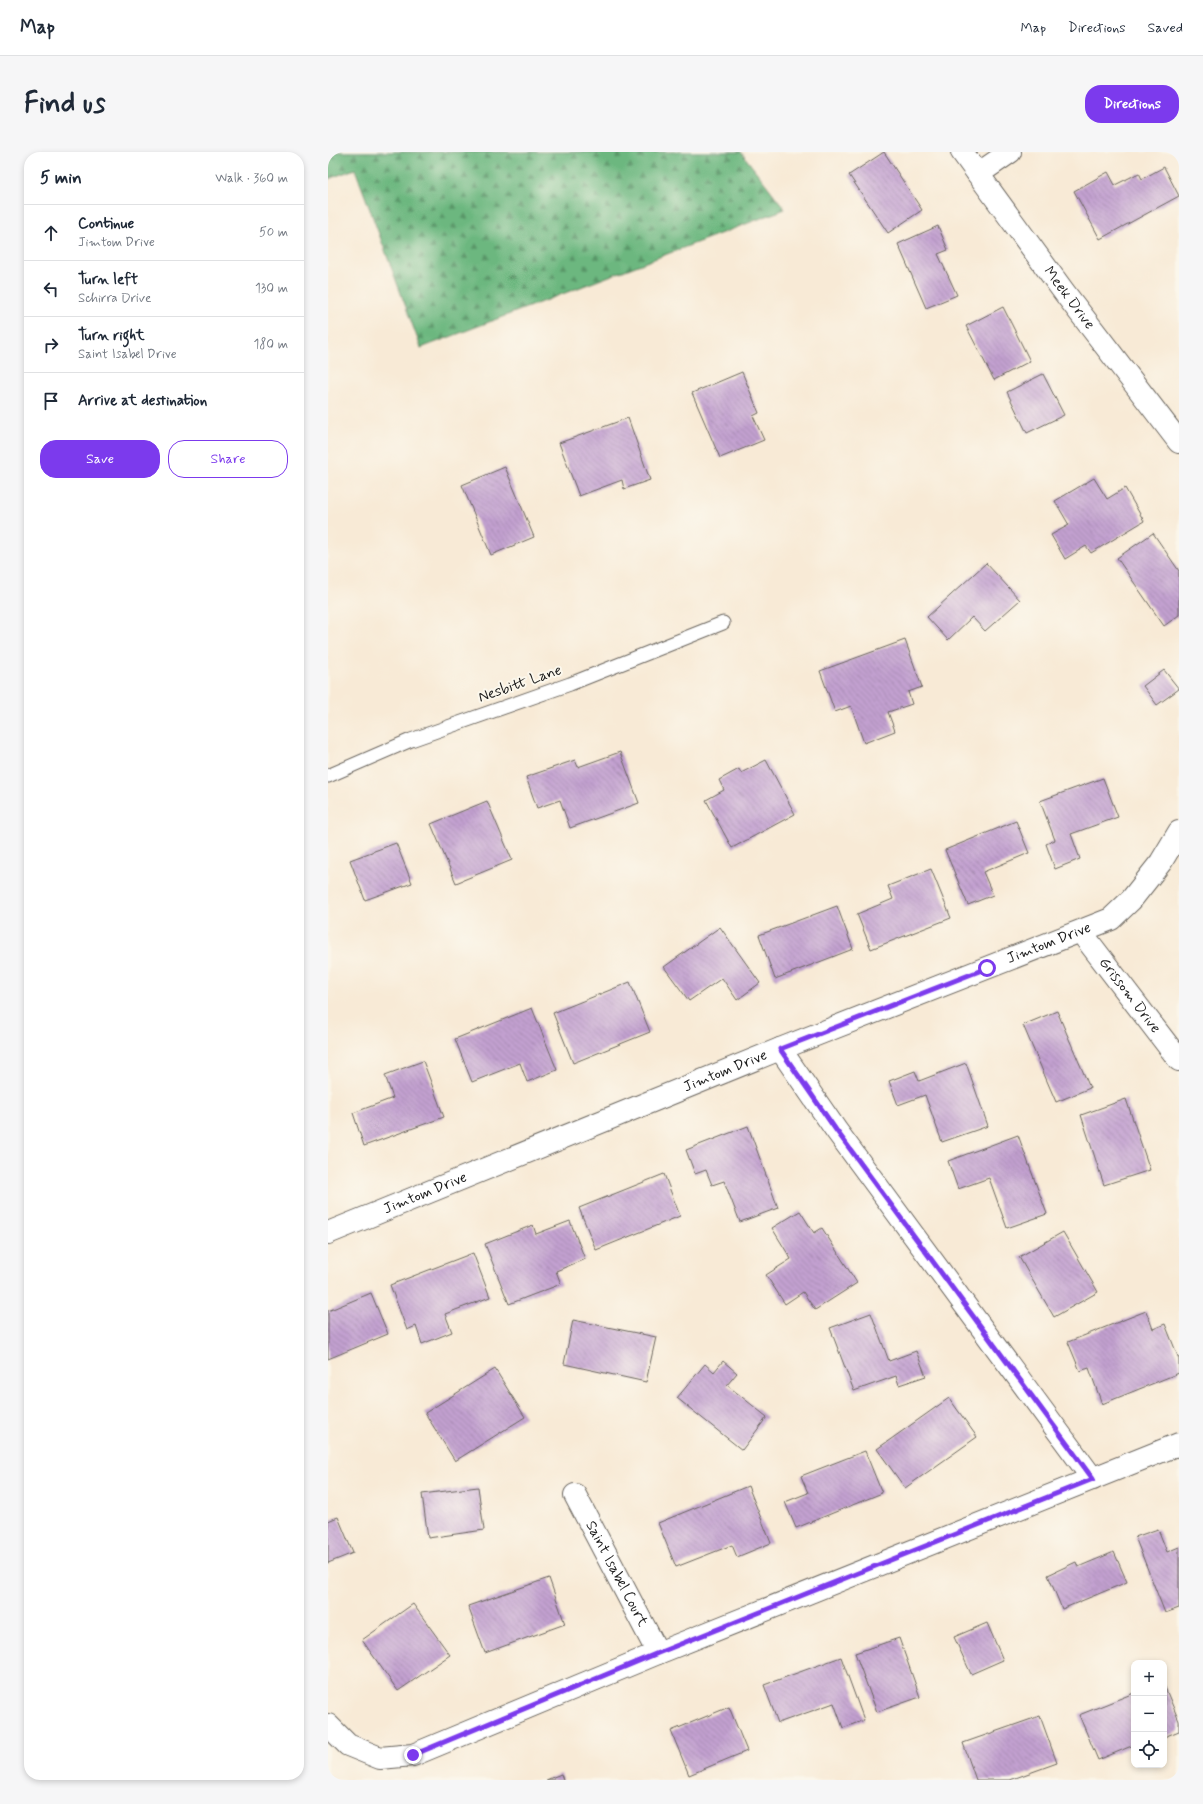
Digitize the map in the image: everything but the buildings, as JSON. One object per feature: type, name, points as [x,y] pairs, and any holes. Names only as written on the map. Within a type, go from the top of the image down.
[{"type":"street","name":"Meek Drive","points":[[962,152],[1064,292],[1179,442]]},
{"type":"street","points":[[978,174],[1010,152]]},
{"type":"street","name":"Jimtom Drive","points":[[328,1233],[780,1049],[1111,919],[1131,900],[1161,862],[1179,832]]},
{"type":"street","name":"Grissom Drive","points":[[1081,932],[1179,1060]]},
{"type":"street","points":[[780,1049],[836,1130],[1093,1479]]},
{"type":"street","points":[[328,1724],[348,1745],[380,1758],[413,1755],[658,1653],[1179,1444]]},
{"type":"street","name":"Saint Isabel Court","points":[[574,1495],[658,1653]]},
{"type":"lane","name":"Nesbitt Lane","points":[[328,776],[410,740],[570,684],[723,623]]},
{"type":"green space","points":[[328,152],[741,152],[785,209],[421,348],[355,169],[328,179]]},
{"type":"route","points":[[413,1755],[658,1653],[1093,1479],[909,1231],[780,1049],[987,968]]}]
